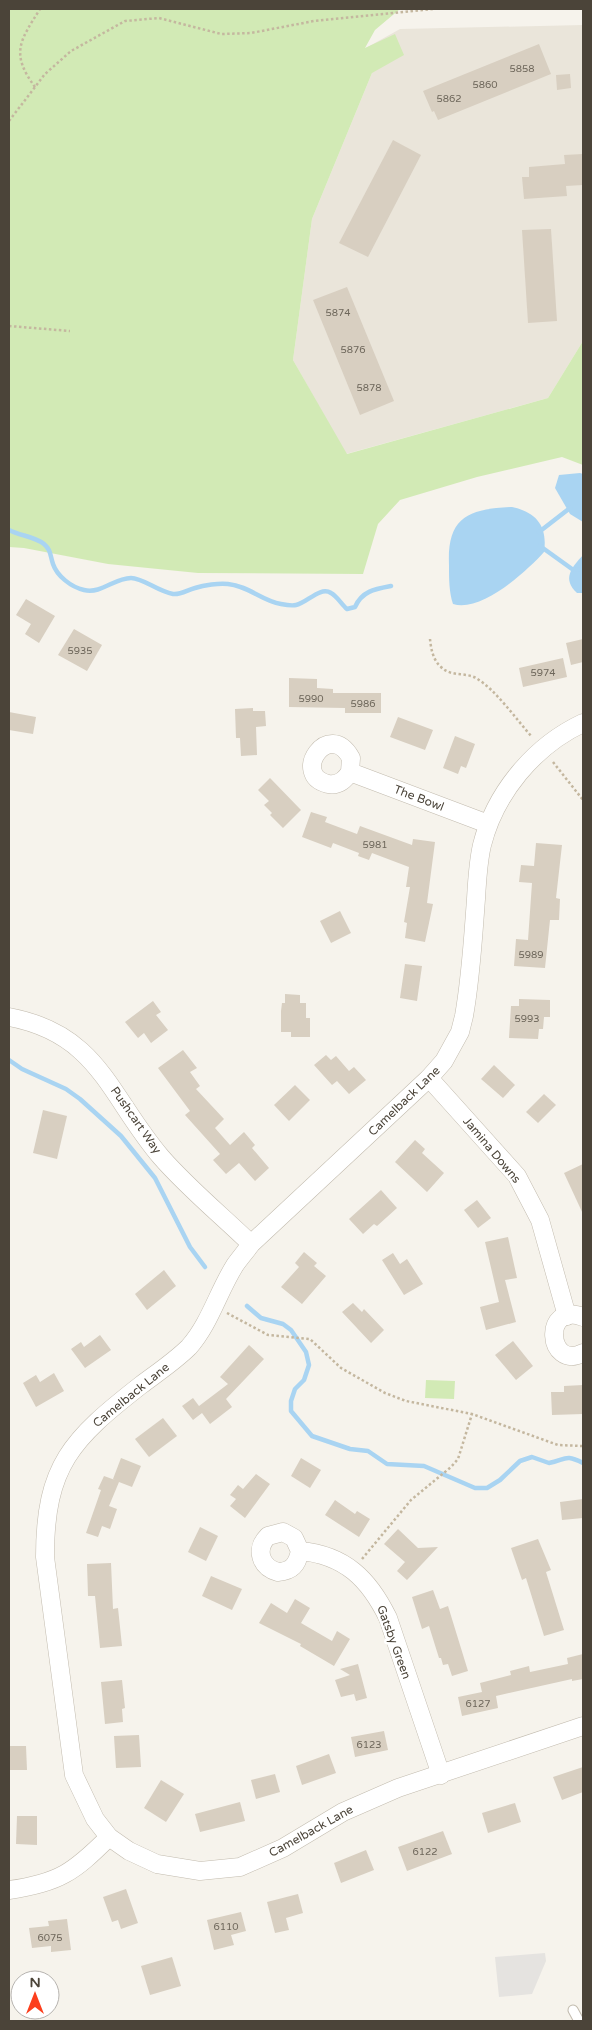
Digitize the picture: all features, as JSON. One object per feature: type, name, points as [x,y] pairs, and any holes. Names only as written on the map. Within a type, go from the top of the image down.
[{"type":"street","name":"Camelback Lane","points":[[583,723],[542,749],[520,772],[504,793],[488,824],[481,848],[468,996],[464,1016],[453,1046],[444,1061],[429,1078],[252,1244],[236,1264],[215,1307],[188,1347],[107,1412],[75,1444],[63,1463],[53,1485],[45,1529],[45,1557],[70,1757],[74,1774],[95,1818],[109,1837],[135,1854],[157,1864],[178,1869],[220,1871],[240,1867],[283,1848],[313,1829],[371,1799],[398,1788],[442,1775],[583,1726]]},
{"type":"street","name":"The Bowl","points":[[350,772],[488,824]]},
{"type":"street","name":"Pushcart Way","points":[[9,1017],[28,1020],[54,1031],[75,1045],[114,1087],[159,1155],[179,1177],[252,1244]]},
{"type":"street","name":"Jamina Downs","points":[[429,1078],[517,1176],[540,1220],[575,1316],[558,1322],[554,1329],[553,1338],[556,1346],[567,1354],[583,1353]]},
{"type":"street","name":"Gatsby Green","points":[[300,1551],[331,1557],[357,1574],[378,1598],[388,1618],[442,1775]]},
{"type":"street","points":[[9,1890],[48,1882],[65,1875],[80,1866],[109,1837]]},
{"type":"lane","points":[[574,2010],[579,2021]]},
{"type":"path","points":[[35,88],[22,70],[20,41],[40,9]]},
{"type":"path","points":[[9,120],[45,74],[71,51],[125,22],[159,18],[213,33],[251,33],[314,21],[433,9]]},
{"type":"path","points":[[9,326],[70,330]]},
{"type":"path","points":[[430,639],[431,650],[441,668],[447,672],[476,678],[489,689],[542,749],[583,800]]},
{"type":"path","points":[[215,1307],[268,1335],[310,1339],[341,1368],[385,1393],[406,1401],[472,1414],[558,1445],[583,1446]]},
{"type":"path","points":[[357,1574],[362,1558],[411,1500],[451,1468],[458,1459],[472,1414]]},
{"type":"shaded area","points":[[583,25],[583,341],[548,398],[346,454],[293,360],[312,219],[372,73],[364,49],[400,29]]},
{"type":"shaded area","points":[[545,1953],[546,1961],[532,1994],[499,1997],[495,1957]]},
{"type":"green space","points":[[9,9],[400,9],[375,30],[365,48],[395,34],[404,55],[372,73],[312,219],[293,360],[347,454],[548,398],[583,341],[583,465],[562,457],[477,477],[400,500],[378,524],[363,574],[198,573],[108,564],[24,548],[9,547]]},
{"type":"green space","points":[[426,1380],[455,1381],[454,1399],[425,1398]]},
{"type":"water","points":[[583,474],[583,522],[570,514],[555,488],[559,475]]},
{"type":"water","points":[[512,507],[528,512],[538,522],[544,535],[544,552],[515,579],[490,597],[464,605],[453,604],[449,585],[449,549],[456,526],[463,519],[483,510]]},
{"type":"water","points":[[583,555],[583,593],[577,593],[572,588],[569,578],[575,564]]},
{"type":"building","points":[[539,44],[551,74],[438,120],[434,111],[432,112],[423,91]]},
{"type":"building","points":[[570,74],[571,88],[557,90],[556,75]]},
{"type":"building","points":[[393,140],[421,155],[368,257],[339,243]]},
{"type":"building","points":[[583,154],[583,185],[566,186],[567,196],[524,199],[522,177],[529,177],[529,167],[565,164],[564,155]]},
{"type":"building","points":[[551,229],[557,321],[528,323],[522,230]]},
{"type":"building","points":[[347,287],[394,401],[360,415],[313,300]]},
{"type":"building","points":[[26,599],[55,616],[39,643],[25,634],[31,624],[16,615]]},
{"type":"building","points":[[74,629],[102,645],[87,671],[58,655]]},
{"type":"building","points":[[583,639],[583,662],[571,665],[566,643]]},
{"type":"building","points":[[563,658],[567,677],[523,687],[519,668]]},
{"type":"building","points":[[289,678],[317,679],[317,688],[333,689],[333,693],[381,693],[381,713],[345,713],[345,708],[289,707]]},
{"type":"building","points":[[253,708],[253,711],[265,711],[266,726],[256,727],[257,755],[241,756],[240,738],[236,738],[235,709]]},
{"type":"building","points":[[9,712],[36,717],[33,734],[9,730]]},
{"type":"building","points":[[398,717],[433,730],[425,750],[390,737]]},
{"type":"building","points":[[455,736],[475,744],[466,768],[461,766],[458,774],[443,768]]},
{"type":"building","points":[[270,778],[301,810],[283,828],[270,815],[272,813],[264,805],[269,801],[258,790]]},
{"type":"building","points":[[311,812],[327,817],[325,822],[357,834],[360,826],[412,845],[413,839],[435,842],[427,903],[433,904],[425,942],[405,938],[407,923],[404,922],[410,887],[406,887],[409,867],[372,853],[369,860],[358,856],[359,853],[333,843],[331,848],[302,837]]},
{"type":"building","points":[[536,843],[562,845],[556,898],[560,899],[559,920],[550,920],[545,968],[514,966],[516,939],[528,940],[532,883],[519,882],[521,865],[534,866]]},
{"type":"building","points":[[340,911],[351,933],[331,943],[320,921]]},
{"type":"building","points":[[405,964],[422,966],[417,1001],[400,998]]},
{"type":"building","points":[[285,994],[300,995],[300,1003],[306,1003],[306,1018],[310,1018],[310,1037],[291,1037],[291,1032],[281,1032],[281,1011],[282,1003],[285,1003]]},
{"type":"building","points":[[519,999],[550,1000],[550,1017],[544,1017],[543,1029],[539,1029],[538,1039],[509,1038],[511,1006],[519,1006]]},
{"type":"building","points":[[153,1001],[161,1012],[156,1015],[168,1030],[151,1043],[144,1033],[138,1038],[125,1022]]},
{"type":"building","points":[[183,1050],[197,1068],[190,1072],[200,1086],[196,1089],[224,1119],[215,1128],[230,1145],[244,1132],[255,1145],[252,1148],[269,1168],[255,1181],[239,1163],[226,1174],[213,1160],[220,1154],[185,1115],[190,1111],[158,1068]]},
{"type":"building","points":[[326,1055],[331,1060],[336,1056],[349,1071],[354,1067],[366,1080],[349,1094],[337,1081],[332,1085],[314,1065]]},
{"type":"building","points":[[494,1065],[515,1085],[503,1098],[481,1079]]},
{"type":"building","points":[[295,1085],[310,1100],[289,1121],[274,1105]]},
{"type":"building","points":[[544,1094],[556,1105],[538,1123],[526,1112]]},
{"type":"building","points":[[43,1110],[67,1116],[57,1159],[33,1153]]},
{"type":"building","points":[[415,1140],[425,1149],[422,1153],[444,1173],[427,1192],[395,1162]]},
{"type":"building","points":[[583,1164],[583,1214],[564,1173]]},
{"type":"building","points":[[381,1190],[397,1208],[377,1226],[374,1224],[363,1234],[349,1219]]},
{"type":"building","points":[[477,1200],[491,1218],[478,1228],[464,1210]]},
{"type":"building","points":[[508,1237],[517,1278],[505,1280],[516,1322],[486,1330],[480,1307],[499,1302],[485,1242]]},
{"type":"building","points":[[304,1252],[317,1263],[314,1266],[326,1276],[302,1304],[281,1287],[299,1267],[295,1263]]},
{"type":"building","points":[[393,1253],[400,1264],[407,1259],[423,1284],[404,1295],[382,1260]]},
{"type":"building","points":[[164,1270],[176,1286],[147,1310],[135,1294]]},
{"type":"building","points":[[353,1303],[362,1312],[364,1309],[384,1330],[371,1343],[342,1312]]},
{"type":"building","points":[[100,1335],[111,1350],[85,1368],[71,1349],[81,1342],[84,1347]]},
{"type":"building","points":[[513,1341],[533,1366],[516,1380],[495,1355]]},
{"type":"building","points":[[249,1345],[264,1359],[226,1399],[232,1407],[210,1424],[202,1413],[193,1420],[182,1406],[193,1398],[199,1406],[228,1384],[220,1377]]},
{"type":"building","points":[[54,1373],[64,1391],[36,1407],[23,1383],[36,1375],[40,1382]]},
{"type":"building","points":[[583,1385],[583,1414],[552,1415],[551,1392],[564,1392],[564,1386]]},
{"type":"building","points":[[163,1418],[177,1436],[149,1457],[135,1439]]},
{"type":"building","points":[[121,1458],[141,1466],[132,1487],[119,1482],[109,1506],[117,1509],[110,1529],[102,1526],[98,1537],[86,1533],[101,1490],[98,1489],[104,1476],[115,1480],[113,1479]]},
{"type":"building","points":[[301,1458],[321,1470],[310,1488],[291,1476]]},
{"type":"building","points":[[256,1474],[270,1484],[245,1518],[230,1506],[236,1499],[230,1495],[238,1485],[243,1489]]},
{"type":"building","points":[[583,1499],[583,1518],[562,1520],[560,1502]]},
{"type":"building","points":[[335,1500],[355,1514],[357,1511],[370,1519],[359,1537],[325,1515]]},
{"type":"building","points":[[200,1527],[218,1536],[206,1561],[188,1552]]},
{"type":"building","points":[[398,1529],[418,1548],[438,1547],[407,1580],[397,1571],[405,1562],[384,1544]]},
{"type":"building","points":[[538,1539],[551,1570],[546,1572],[564,1630],[544,1636],[526,1578],[522,1580],[511,1548]]},
{"type":"building","points":[[111,1563],[113,1609],[118,1608],[122,1646],[100,1648],[95,1596],[88,1596],[87,1564]]},
{"type":"building","points":[[211,1576],[242,1589],[232,1610],[202,1596]]},
{"type":"building","points":[[433,1590],[440,1609],[448,1606],[468,1671],[452,1676],[448,1664],[443,1665],[441,1658],[439,1658],[429,1626],[422,1629],[412,1597]]},
{"type":"building","points":[[295,1599],[310,1608],[301,1623],[332,1641],[337,1631],[350,1639],[334,1666],[300,1646],[301,1644],[259,1623],[271,1603],[287,1613]]},
{"type":"building","points":[[583,1654],[583,1679],[572,1681],[572,1679],[496,1696],[498,1708],[462,1716],[458,1697],[482,1692],[480,1683],[511,1675],[510,1671],[529,1666],[530,1672],[568,1664],[567,1658]]},
{"type":"building","points":[[358,1664],[367,1698],[356,1701],[354,1694],[341,1697],[335,1680],[350,1675],[340,1669]]},
{"type":"building","points":[[122,1680],[125,1708],[122,1709],[123,1722],[105,1724],[101,1682]]},
{"type":"building","points":[[384,1731],[388,1750],[355,1757],[351,1737]]},
{"type":"building","points":[[139,1735],[141,1767],[116,1768],[114,1736]]},
{"type":"building","points":[[9,1746],[26,1746],[27,1770],[9,1770]]},
{"type":"building","points":[[329,1754],[336,1773],[302,1785],[296,1766]]},
{"type":"building","points":[[583,1767],[583,1792],[562,1800],[553,1777]]},
{"type":"building","points":[[275,1774],[280,1792],[256,1799],[251,1780]]},
{"type":"building","points":[[161,1780],[184,1794],[166,1822],[144,1808]]},
{"type":"building","points":[[240,1802],[245,1821],[200,1832],[195,1814]]},
{"type":"building","points":[[515,1803],[521,1822],[488,1833],[482,1813]]},
{"type":"building","points":[[17,1816],[37,1816],[37,1845],[16,1844]]},
{"type":"building","points":[[443,1831],[452,1854],[407,1871],[398,1847]]},
{"type":"building","points":[[366,1850],[374,1870],[341,1883],[334,1863]]},
{"type":"building","points":[[126,1889],[138,1923],[121,1929],[118,1920],[112,1922],[103,1897]]},
{"type":"building","points":[[298,1894],[303,1913],[286,1918],[289,1930],[275,1933],[267,1902]]},
{"type":"building","points":[[241,1912],[246,1931],[231,1935],[234,1945],[214,1950],[207,1920]]},
{"type":"building","points":[[67,1919],[71,1950],[51,1952],[51,1946],[32,1948],[29,1928],[49,1926],[48,1921]]},
{"type":"building","points":[[172,1957],[181,1986],[150,1995],[141,1966]]},
{"type":"waterway","points":[[539,532],[570,508]]},
{"type":"waterway","points":[[9,530],[36,539],[44,544],[61,577],[74,586],[90,591],[97,590],[119,580],[131,578],[173,594],[179,594],[207,585],[228,584],[236,585],[268,600],[289,605],[300,604],[318,593],[327,591],[335,596],[347,609],[355,607],[365,594],[391,586]]},
{"type":"waterway","points":[[540,546],[572,569],[583,570]]},
{"type":"waterway","points":[[9,1060],[22,1069],[66,1089],[121,1136],[155,1178],[190,1247],[205,1267]]},
{"type":"waterway","points":[[247,1306],[261,1318],[283,1324],[291,1330],[306,1352],[309,1365],[304,1380],[295,1389],[291,1401],[291,1411],[312,1436],[350,1449],[368,1451],[387,1464],[424,1466],[475,1488],[487,1488],[500,1480],[520,1461],[532,1457],[549,1463],[569,1458],[583,1463]]}]
